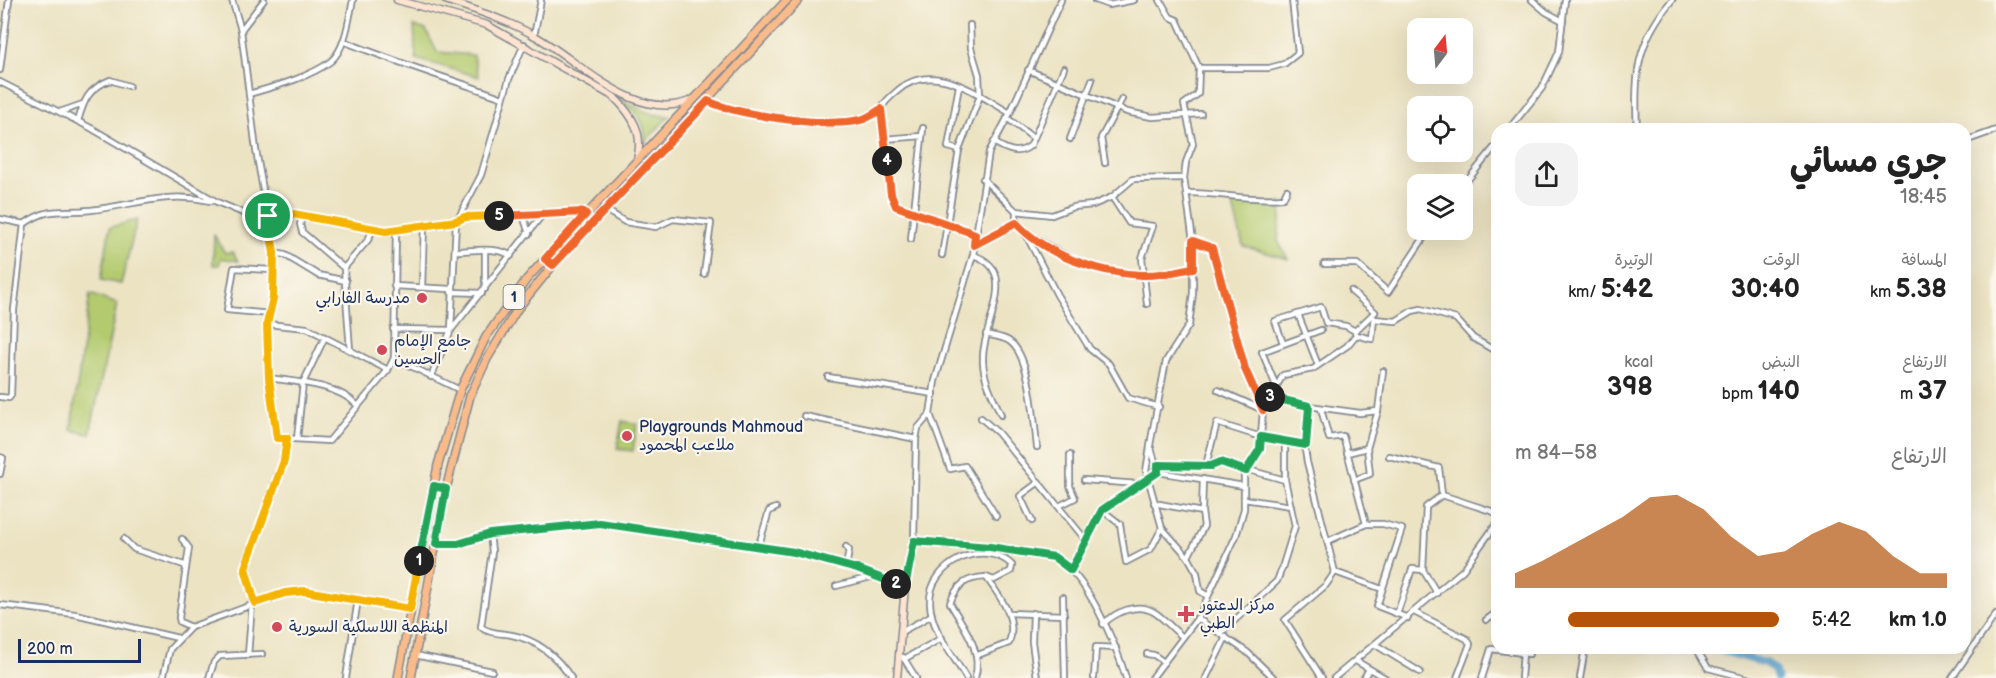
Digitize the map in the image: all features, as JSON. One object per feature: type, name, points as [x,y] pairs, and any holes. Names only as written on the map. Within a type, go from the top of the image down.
[{"type":"main road","points":[[397,0],[487,25],[614,97],[634,119],[640,137],[636,160]]},
{"type":"main road","points":[[445,0],[534,36],[640,103],[655,107],[681,105],[697,98]]},
{"type":"main road","name":"1","points":[[398,678],[434,486],[460,390],[486,337],[526,280],[787,0]]},
{"type":"main road","name":"1","points":[[411,678],[446,489],[470,396],[487,359],[518,308],[553,265],[708,101],[799,0]]},
{"type":"main road","points":[[770,18],[777,25]]},
{"type":"main road","points":[[598,87],[601,80]]},
{"type":"main road","points":[[545,259],[553,265]]},
{"type":"main road","points":[[434,486],[446,489]]},
{"type":"main road","points":[[897,678],[905,587],[914,541]]},
{"type":"street","points":[[0,70],[9,0]]},
{"type":"street","points":[[232,0],[241,33],[256,150],[274,253],[270,314],[267,324],[269,378],[277,438],[329,441],[388,370],[394,358],[396,231]]},
{"type":"street","points":[[241,33],[264,0]]},
{"type":"street","points":[[249,94],[292,81],[332,60],[342,41],[353,0]]},
{"type":"street","points":[[534,36],[541,0]]},
{"type":"street","points":[[1061,0],[989,152],[973,255],[949,330],[930,414],[918,428],[914,541],[990,547],[1054,557],[1071,570],[1117,648],[1126,678]]},
{"type":"street","points":[[1097,0],[1109,5],[1134,0]]},
{"type":"street","points":[[1160,0],[1170,17],[1177,20],[1198,68],[1198,94],[1184,104],[1193,144],[1186,162],[1184,178],[1193,241],[1193,268],[1189,325],[1166,361],[1146,471],[1162,528],[1188,557],[1197,573],[1200,591],[1208,596]]},
{"type":"street","points":[[1198,68],[1269,68],[1284,64],[1298,53],[1292,0]]},
{"type":"street","points":[[1532,0],[1546,12],[1563,21]]},
{"type":"street","points":[[1514,123],[1542,88],[1559,52],[1565,0]]},
{"type":"street","points":[[1637,123],[1634,86],[1642,50],[1661,13],[1672,0]]},
{"type":"street","points":[[942,255],[959,150],[980,96],[979,75],[971,48],[970,25]]},
{"type":"street","points":[[342,41],[391,61],[437,74],[503,98]]},
{"type":"street","points":[[451,330],[451,291],[457,220],[482,175],[503,98],[524,44]]},
{"type":"street","points":[[994,142],[1016,152],[1025,150],[1030,145],[1064,68]]},
{"type":"street","points":[[1028,69],[1117,107],[1152,117],[1201,114]]},
{"type":"street","points":[[975,234],[948,222],[896,206],[891,194],[881,109],[883,104],[900,88],[920,79],[937,76],[980,96],[1008,115],[1032,137]]},
{"type":"street","points":[[78,121],[87,94],[100,84],[116,80],[129,86]]},
{"type":"street","points":[[1070,138],[1092,80]]},
{"type":"street","points":[[0,82],[78,121],[217,202],[255,218],[286,214],[396,231],[457,220],[578,212],[586,214]]},
{"type":"street","points":[[959,86],[948,147],[959,150]]},
{"type":"street","points":[[1105,163],[1101,138],[1122,99]]},
{"type":"street","points":[[708,101],[732,109],[803,120],[834,122],[861,120],[881,109]]},
{"type":"street","points":[[60,112],[83,104]]},
{"type":"street","points":[[911,239],[923,128]]},
{"type":"street","points":[[1971,139],[1996,130]]},
{"type":"street","points":[[884,139],[922,136]]},
{"type":"street","points":[[1473,174],[1491,151]]},
{"type":"street","points":[[983,179],[1016,211],[1052,215],[1073,207],[1092,205],[1112,197],[1133,179],[1184,178]]},
{"type":"street","points":[[1188,194],[1216,193],[1228,198],[1258,201],[1283,198],[1287,190]]},
{"type":"street","points":[[0,219],[24,224],[41,212],[90,210],[157,197],[186,196],[217,202]]},
{"type":"street","points":[[1112,197],[1129,223],[1153,226],[1142,258],[1147,304]]},
{"type":"street","points":[[606,210],[625,222],[656,227],[673,219],[711,223],[704,274]]},
{"type":"street","points":[[1016,211],[1016,223],[1025,233],[1090,349],[1108,364],[1128,398],[1159,408]]},
{"type":"street","points":[[431,376],[451,330],[543,214]]},
{"type":"street","points":[[523,215],[529,234]]},
{"type":"street","points":[[303,216],[300,224],[302,232],[344,268]]},
{"type":"street","points":[[974,245],[1016,223]]},
{"type":"street","points":[[0,397],[9,398],[11,394],[14,310],[24,224]]},
{"type":"street","points":[[422,287],[424,225]]},
{"type":"street","points":[[350,350],[344,268],[368,240],[373,229]]},
{"type":"street","points":[[1025,233],[1071,260],[1112,272],[1145,276],[1193,268]]},
{"type":"street","points":[[1324,264],[1357,264],[1388,292],[1422,240]]},
{"type":"street","points":[[1193,241],[1212,248],[1245,369],[1263,410]]},
{"type":"street","points":[[455,251],[485,250],[508,253],[511,256]]},
{"type":"street","points":[[483,291],[485,250]]},
{"type":"street","points":[[274,253],[285,255],[318,275],[345,281]]},
{"type":"street","points":[[973,255],[986,259],[994,267],[996,306],[986,334],[982,356],[984,377],[1001,415]]},
{"type":"street","points":[[270,314],[228,310],[234,268],[273,270]]},
{"type":"street","points":[[394,286],[483,291]]},
{"type":"street","points":[[1351,291],[1375,312]]},
{"type":"street","points":[[1283,343],[1275,321],[1321,307],[1326,323],[1346,326],[1372,339],[1375,312]]},
{"type":"street","points":[[1374,318],[1396,321],[1412,311],[1421,309],[1456,319],[1473,338],[1491,348]]},
{"type":"street","points":[[1152,678],[1197,618],[1236,536],[1245,509],[1246,471],[1260,449],[1263,410],[1276,386],[1283,375],[1312,369],[1347,346],[1375,312]]},
{"type":"street","points":[[1298,314],[1318,365]]},
{"type":"street","points":[[267,324],[307,328],[388,370]]},
{"type":"street","points":[[393,329],[451,330]]},
{"type":"street","points":[[1276,386],[1262,352],[1321,330]]},
{"type":"street","points":[[986,334],[1009,341],[1020,357],[1030,391],[1037,447]]},
{"type":"street","points":[[297,439],[303,383],[325,337]]},
{"type":"street","points":[[394,358],[460,390]]},
{"type":"street","points":[[1354,480],[1370,474],[1367,448],[1378,411],[1383,371]]},
{"type":"street","points":[[828,377],[934,394]]},
{"type":"street","points":[[269,378],[303,383],[351,399],[357,405]]},
{"type":"street","points":[[1218,390],[1263,410]]},
{"type":"street","points":[[1270,396],[1321,409],[1360,413],[1378,411]]},
{"type":"street","points":[[1309,406],[1307,462],[1335,572],[1326,585],[1285,620],[1322,678]]},
{"type":"street","points":[[1321,409],[1329,438],[1343,436],[1366,524]]},
{"type":"street","points":[[930,414],[951,469],[965,466],[996,516]]},
{"type":"street","points":[[804,416],[916,439]]},
{"type":"street","points":[[981,417],[998,433],[1085,539]]},
{"type":"street","points":[[1206,465],[1216,423],[1261,437],[1306,445]]},
{"type":"street","points":[[248,655],[253,604],[245,568],[284,461],[287,438]]},
{"type":"street","points":[[1206,678],[1223,635],[1277,581],[1293,534],[1295,526],[1285,480],[1285,441]]},
{"type":"street","points":[[1150,445],[1158,465],[1158,472]]},
{"type":"street","points":[[1347,453],[1367,448]]},
{"type":"street","points":[[1059,507],[1075,498],[1070,486],[1070,455]]},
{"type":"street","points":[[1389,456],[1439,468],[1442,495]]},
{"type":"street","points":[[0,457],[3,458],[0,474]]},
{"type":"street","points":[[1158,465],[1206,465],[1221,462],[1246,471],[1285,480]]},
{"type":"street","points":[[1071,570],[1102,510],[1158,472],[1244,486]]},
{"type":"street","points":[[1188,557],[1204,526],[1203,479]]},
{"type":"street","points":[[1084,480],[1138,484]]},
{"type":"street","points":[[1032,521],[1020,496],[1039,482]]},
{"type":"street","points":[[1442,495],[1491,511]]},
{"type":"street","points":[[1437,593],[1423,570],[1426,507],[1442,495]]},
{"type":"street","points":[[1244,499],[1291,506]]},
{"type":"street","points":[[1154,503],[1202,512]]},
{"type":"street","points":[[759,548],[769,511],[776,508]]},
{"type":"street","points":[[1102,510],[1120,524],[1126,562],[1151,549],[1162,528]]},
{"type":"street","points":[[436,544],[458,544],[490,534],[600,523],[661,530],[794,552],[905,587]]},
{"type":"street","points":[[1328,541],[1366,524],[1383,524],[1402,528],[1377,606],[1408,618]]},
{"type":"street","points":[[1334,678],[1463,570],[1491,532]]},
{"type":"street","points":[[490,534],[492,552],[481,627],[488,631],[522,638],[545,649],[555,656],[571,678]]},
{"type":"street","points":[[124,539],[134,549],[179,562],[186,567]]},
{"type":"street","points":[[182,539],[189,548],[179,618],[180,622],[191,627]]},
{"type":"street","points":[[846,547],[849,550],[846,567]]},
{"type":"street","points":[[966,678],[942,638],[932,615],[929,599],[938,576],[957,559],[982,554],[999,557],[1012,565],[1011,571],[994,580],[970,578],[956,588],[950,603],[978,655],[979,663],[975,678]]},
{"type":"street","points":[[1397,614],[1412,569],[1423,570]]},
{"type":"street","points":[[1335,572],[1382,589]]},
{"type":"street","points":[[837,586],[875,576]]},
{"type":"street","points":[[978,655],[1009,643],[1013,627],[1009,613],[986,578]]},
{"type":"street","points":[[163,678],[168,656],[178,638],[191,627],[253,604],[298,591],[410,609]]},
{"type":"street","points":[[1063,597],[1066,678]]},
{"type":"street","points":[[346,678],[358,599]]},
{"type":"street","points":[[0,605],[75,614],[178,638]]},
{"type":"street","points":[[1103,624],[1117,612],[1131,609],[1154,611],[1183,637]]},
{"type":"street","points":[[1414,612],[1467,639],[1470,644],[1457,678]]},
{"type":"street","points":[[1009,613],[1064,615]]},
{"type":"street","points":[[1034,613],[1032,642],[1037,678]]},
{"type":"street","points":[[1971,650],[1996,614]]},
{"type":"street","points":[[901,632],[932,615]]},
{"type":"street","points":[[1486,620],[1491,616]]},
{"type":"street","points":[[1197,618],[1223,635],[1274,678]]},
{"type":"street","points":[[904,659],[942,638]]},
{"type":"street","points":[[1376,645],[1420,672]]},
{"type":"street","points":[[1094,678],[1096,647],[1117,648]]},
{"type":"street","points":[[1482,678],[1491,649]]},
{"type":"street","points":[[900,651],[916,678]]},
{"type":"street","points":[[209,678],[218,657],[262,654]]},
{"type":"street","points":[[1146,654],[1154,655],[1164,662]]},
{"type":"street","points":[[1521,678],[1523,654]]},
{"type":"street","points":[[1580,678],[1584,654]]},
{"type":"street","points":[[1700,654],[1708,668],[1747,678]]},
{"type":"street","points":[[1952,678],[1968,654]]},
{"type":"street","points":[[416,655],[492,671]]},
{"type":"street","points":[[1356,661],[1385,678]]},
{"type":"street","points":[[1364,678],[1369,669]]},
{"type":"green space","points":[[414,26],[426,30],[437,52],[473,55],[479,77],[416,59]]},
{"type":"green space","points":[[604,86],[642,110],[660,116],[669,116],[644,143],[645,132],[638,116]]},
{"type":"green space","points":[[1232,202],[1282,203],[1278,241],[1288,259],[1243,246]]},
{"type":"green space","points":[[137,220],[121,284],[101,280],[110,227]]},
{"type":"green space","points":[[214,235],[225,253],[233,252],[238,261],[221,258],[219,265],[213,265]]},
{"type":"green space","points":[[90,294],[117,304],[90,434],[71,430]]},
{"type":"green space","name":"Playgrounds Mahmoud ملاعب المحمود","points":[[622,421],[637,424],[633,451],[617,449]]},
{"type":"waterway","points":[[1733,654],[1765,663],[1774,669],[1777,678]]},
{"type":"place","name":"مدرسة الفارابي","points":[[422,298]]},
{"type":"place","name":"جامع الإمام الحسين","points":[[382,350]]},
{"type":"place","name":"Playgrounds Mahmoud ملاعب المحمود","points":[[627,436]]},
{"type":"place","name":"مركز الدعتور الطبي","points":[[1186,614]]},
{"type":"place","name":"المنظمة اللاسلكية السورية","points":[[277,627]]},
{"type":"route","points":[[708,101],[732,109],[803,120],[834,122],[861,120],[881,109],[891,194],[896,206],[948,222],[975,234],[974,245],[1016,223],[1025,233],[1071,260],[1112,272],[1145,276],[1193,268],[1193,241],[1212,248],[1245,369],[1263,410],[1270,396],[1309,406],[1306,445],[1261,437],[1260,449],[1246,471],[1221,462],[1211,466],[1158,465],[1158,472],[1116,498],[1102,510],[1071,570],[1054,557],[990,547],[914,541],[905,587],[857,569],[794,552],[661,530],[600,523],[490,534],[458,544],[436,544],[446,489],[434,486],[410,609],[305,591],[285,593],[255,603],[245,575],[245,568],[267,502],[284,461],[287,438],[277,438],[269,378],[267,324],[273,298],[274,253],[268,216],[293,214],[366,228],[396,231],[439,221],[456,221],[465,217],[584,212],[586,214],[545,259],[553,265],[708,101]]}]
